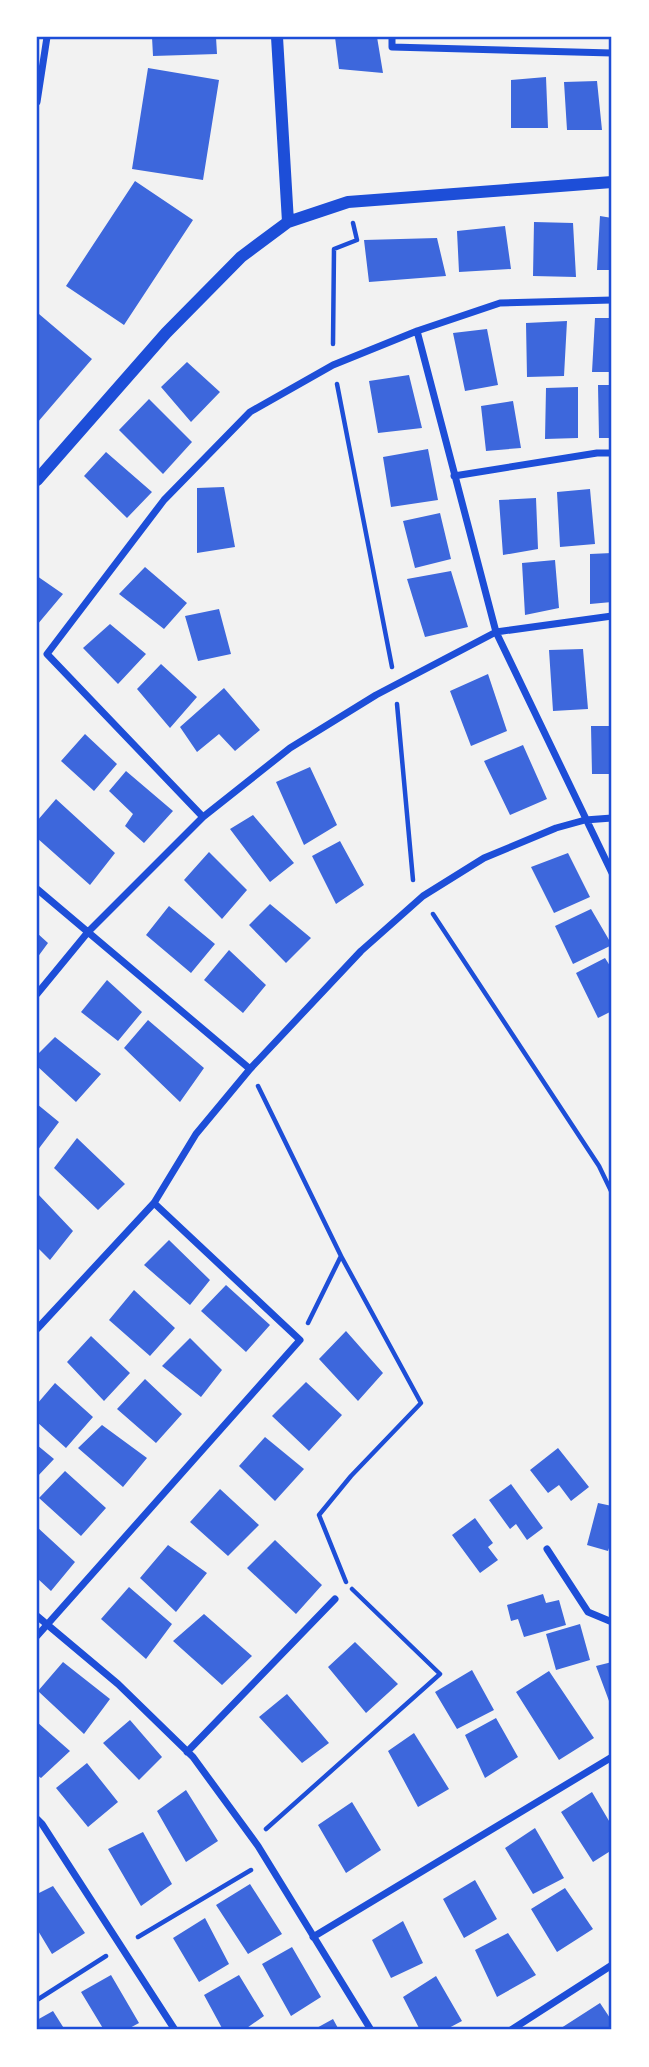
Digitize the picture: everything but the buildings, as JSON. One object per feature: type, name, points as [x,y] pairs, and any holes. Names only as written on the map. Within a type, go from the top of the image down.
[{"type":"street","points":[[37,102],[47,37]]},
{"type":"street","points":[[277,37],[288,222]]},
{"type":"street","points":[[392,37],[392,47],[612,53]]},
{"type":"street","points":[[37,480],[166,333],[241,257],[288,222],[348,202],[612,181]]},
{"type":"street","points":[[203,817],[47,654],[164,500],[250,412],[333,365],[417,331],[500,303],[612,300]]},
{"type":"street","points":[[417,331],[496,632],[612,873]]},
{"type":"street","points":[[454,476],[597,453],[612,453]]},
{"type":"street","points":[[37,994],[88,933],[203,817],[290,748],[396,685],[496,632],[612,617]]},
{"type":"street","points":[[37,1329],[154,1203],[196,1133],[250,1069],[361,951],[423,897],[484,858],[556,828],[585,820],[612,818]]},
{"type":"street","points":[[37,889],[250,1069]]},
{"type":"street","points":[[37,1636],[300,1340],[154,1203]]},
{"type":"street","points":[[547,1549],[589,1612],[612,1622]]},
{"type":"street","points":[[187,1752],[335,1599]]},
{"type":"street","points":[[37,1616],[118,1684],[187,1752],[267,1861],[371,2030]]},
{"type":"street","points":[[313,1937],[612,1757]]},
{"type":"street","points":[[37,1819],[175,2030]]},
{"type":"street","points":[[511,2030],[612,1965]]},
{"type":"path","points":[[348,202],[358,240],[334,249],[333,365],[396,685],[414,880]]},
{"type":"path","points":[[433,914],[598,1166],[612,1193]]},
{"type":"path","points":[[250,1069],[341,1256],[421,1403],[351,1476],[319,1515],[347,1584],[440,1674],[253,1840]]},
{"type":"path","points":[[300,1340],[341,1256]]},
{"type":"path","points":[[37,2000],[267,1861]]}]
